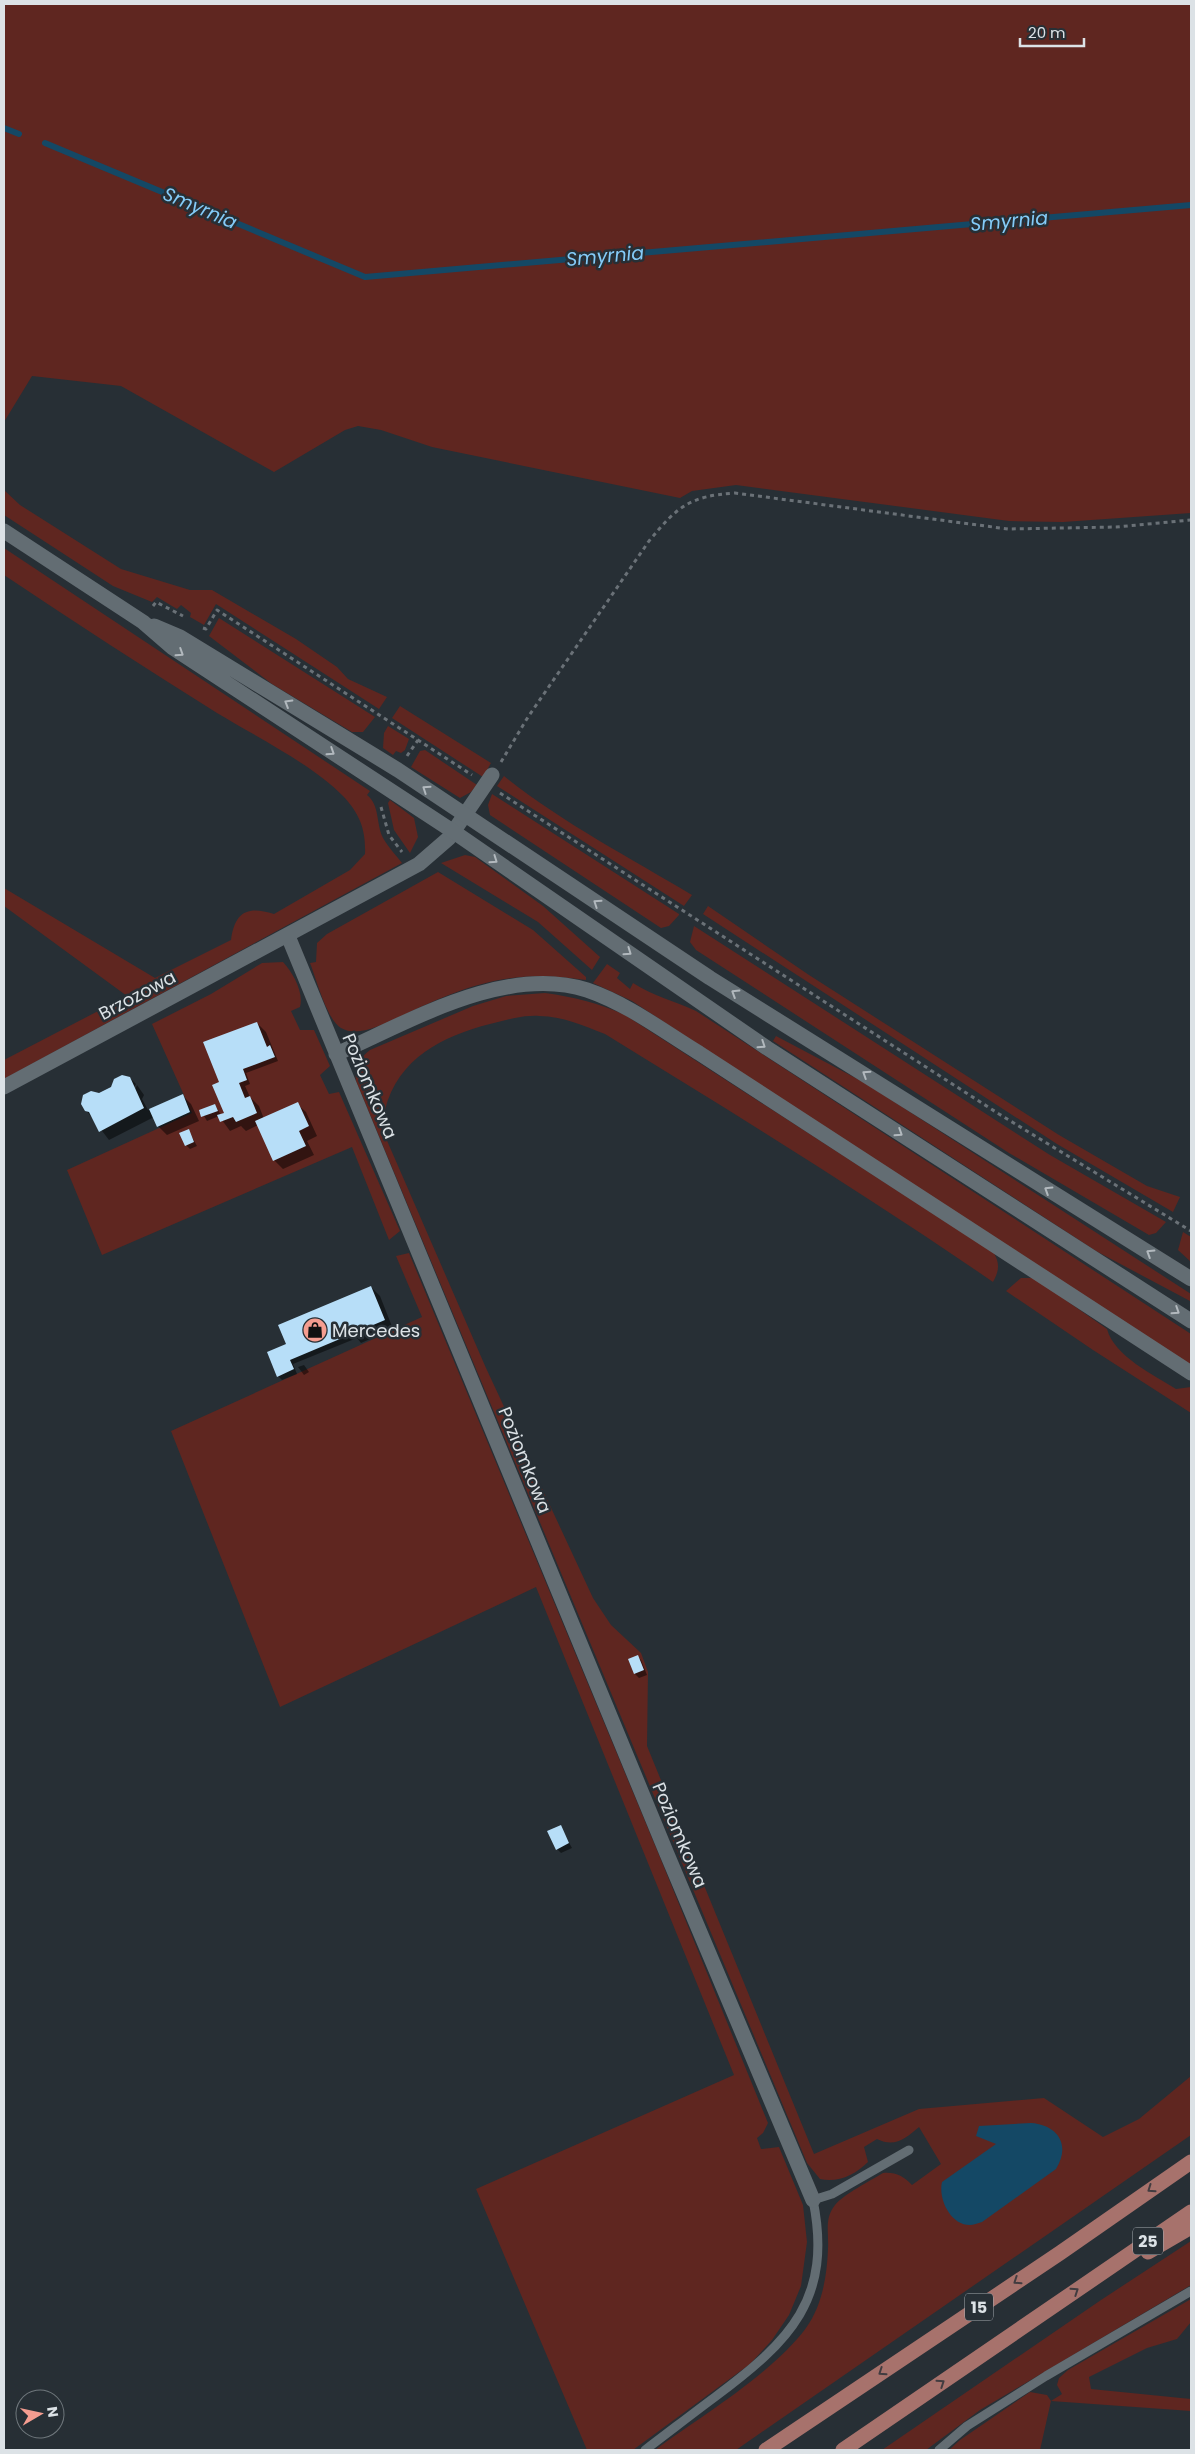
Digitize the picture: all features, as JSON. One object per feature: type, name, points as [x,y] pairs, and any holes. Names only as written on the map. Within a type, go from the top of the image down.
[{"type":"main road","name":"15","points":[[766,2450],[1060,2253],[1191,2162]]},
{"type":"main road","name":"25","points":[[1105,2270],[1191,2212]]},
{"type":"main road","name":"15","points":[[843,2450],[1105,2270],[1136,2259],[1191,2227]]},
{"type":"street","points":[[4,531],[143,622],[173,648],[454,832],[767,1048],[1191,1321]]},
{"type":"street","points":[[143,622],[180,637],[398,770],[710,978],[1191,1279]]},
{"type":"street","points":[[288,936],[412,868],[438,850],[466,816],[490,780]]},
{"type":"street","name":"Poziomkowa","points":[[288,936],[813,2200]]},
{"type":"street","name":"Brzozowa","points":[[4,1087],[288,936]]},
{"type":"street","points":[[336,1054],[466,997],[506,986],[567,985],[588,991],[628,1008],[1191,1373]]},
{"type":"lane","points":[[645,2450],[754,2368],[798,2320],[812,2290],[818,2256],[818,2226],[813,2200],[832,2194],[909,2150]]},
{"type":"lane","points":[[938,2450],[967,2426],[1191,2291]]},
{"type":"path","points":[[490,780],[528,717],[649,541],[671,514],[695,500],[714,494],[735,494],[1008,529],[1098,528],[1191,520]]},
{"type":"path","points":[[156,602],[189,620]]},
{"type":"path","points":[[198,625],[206,629],[217,610],[490,780],[999,1114],[1191,1230]]},
{"type":"path","points":[[381,805],[389,835],[412,868]]},
{"type":"shaded area","points":[[4,4],[1191,4],[1191,513],[1063,522],[1009,521],[736,485],[692,491],[680,498],[432,447],[381,430],[358,426],[345,430],[274,472],[121,386],[32,376],[4,422]]},
{"type":"shaded area","points":[[4,490],[20,505],[121,569],[190,590],[212,590],[296,639],[337,667],[348,679],[387,697],[379,709],[216,604],[204,625],[190,617],[191,613],[181,605],[177,609],[157,597],[152,602],[113,586],[4,515]]},
{"type":"shaded area","points":[[4,548],[370,791],[367,795],[376,809],[383,838],[402,863],[4,1079],[4,1060],[127,996],[4,906],[4,888],[155,978],[231,940],[236,923],[244,913],[257,911],[274,914],[350,870],[365,854],[365,845],[363,830],[358,816],[349,803],[331,784],[300,762],[190,696],[4,575]]},
{"type":"shaded area","points":[[219,618],[375,717],[363,732],[352,732],[272,684],[209,636]]},
{"type":"shaded area","points":[[400,706],[491,763],[483,777],[392,718]]},
{"type":"shaded area","points":[[388,726],[409,739],[405,750],[401,753],[396,751],[393,755],[383,748],[384,733]]},
{"type":"shaded area","points":[[425,750],[477,785],[471,792],[460,798],[411,767],[420,751]]},
{"type":"shaded area","points":[[504,776],[572,824],[692,895],[684,906],[497,786]]},
{"type":"shaded area","points":[[492,794],[679,915],[669,926],[661,928],[490,815],[488,805]]},
{"type":"shaded area","points":[[390,800],[414,818],[418,837],[410,853],[394,830],[388,803]]},
{"type":"shaded area","points":[[465,855],[475,857],[543,906],[600,957],[592,970],[538,922],[441,863]]},
{"type":"shaded area","points":[[438,872],[533,930],[586,977],[586,980],[534,976],[489,982],[446,996],[370,1029],[348,1031],[341,1028],[331,1017],[310,963],[316,962],[317,943],[327,934]]},
{"type":"shaded area","points":[[708,906],[809,975],[1059,1135],[1147,1186],[1180,1197],[1173,1212],[1057,1144],[703,914]]},
{"type":"shaded area","points":[[694,926],[1050,1155],[1166,1222],[1156,1233],[1149,1235],[1009,1153],[696,950],[690,942]]},
{"type":"shaded area","points":[[283,962],[294,977],[301,1001],[300,1007],[291,1011],[300,1030],[314,1030],[330,1066],[320,1075],[329,1094],[339,1092],[400,1231],[389,1240],[352,1147],[102,1255],[67,1170],[192,1113],[152,1024],[211,994],[262,963]]},
{"type":"shaded area","points":[[607,964],[620,973],[617,978],[630,989],[633,983],[696,1011],[1191,1334],[1191,1368],[632,1001],[593,983]]},
{"type":"shaded area","points":[[545,993],[586,1001],[625,1015],[994,1253],[998,1264],[998,1271],[993,1282],[849,1186],[605,1034],[564,1020],[548,1016],[514,1018],[473,1029],[440,1043],[425,1052],[400,1076],[391,1092],[385,1110],[385,1136],[486,1368],[593,1598],[611,1625],[641,1653],[648,1672],[647,1746],[814,2154],[919,2109],[1044,2098],[1103,2137],[1139,2119],[1191,2076],[1191,2135],[736,2450],[655,2450],[756,2378],[792,2345],[806,2328],[816,2310],[823,2290],[827,2259],[829,2215],[839,2201],[883,2173],[899,2175],[912,2185],[941,2164],[919,2127],[900,2141],[883,2142],[877,2139],[864,2147],[868,2162],[858,2171],[840,2179],[820,2179],[807,2163],[356,1081],[358,1063],[370,1050],[473,1006],[506,996]]},
{"type":"shaded area","points":[[776,1036],[865,1083],[1191,1294],[1190,1301],[1096,1251],[773,1041]]},
{"type":"shaded area","points":[[1183,1232],[1191,1237],[1191,1262],[1178,1250]]},
{"type":"shaded area","points":[[409,1253],[768,2123],[763,2133],[757,2138],[761,2149],[779,2147],[803,2205],[807,2242],[801,2286],[789,2315],[772,2340],[750,2364],[633,2450],[587,2450],[476,2189],[734,2075],[536,1587],[280,1707],[171,1431],[422,1317],[396,1256]]},
{"type":"shaded area","points":[[1021,1278],[1034,1278],[1107,1329],[1111,1339],[1118,1348],[1146,1371],[1176,1389],[1191,1387],[1191,1413],[1006,1291]]},
{"type":"shaded area","points":[[1191,2241],[1191,2285],[980,2410],[926,2450],[882,2450],[1101,2300]]},
{"type":"shaded area","points":[[1191,2299],[1191,2322],[1177,2339],[1147,2348],[1089,2377],[1091,2389],[1191,2399],[1191,2411],[1051,2401],[1062,2394],[1057,2385],[1059,2378],[1068,2370]]},
{"type":"shaded area","points":[[1030,2392],[1047,2395],[1051,2401],[1040,2450],[949,2450],[960,2440]]},
{"type":"water","points":[[1031,2123],[1048,2128],[1055,2132],[1059,2138],[1062,2144],[1062,2152],[1056,2169],[982,2222],[970,2225],[957,2221],[951,2216],[944,2203],[941,2188],[942,2182],[996,2144],[976,2136],[979,2126]]},
{"type":"building","points":[[257,1022],[267,1047],[270,1045],[275,1057],[243,1069],[247,1080],[239,1083],[245,1098],[250,1096],[257,1113],[236,1122],[233,1117],[220,1122],[217,1115],[224,1113],[212,1085],[219,1082],[203,1042]]},
{"type":"building","points":[[122,1075],[130,1077],[144,1108],[99,1132],[89,1112],[85,1111],[81,1104],[83,1095],[91,1091],[99,1093],[111,1087],[114,1079]]},
{"type":"building","points":[[183,1094],[190,1112],[157,1127],[149,1109]]},
{"type":"building","points":[[298,1102],[309,1126],[299,1131],[306,1146],[273,1161],[255,1121]]},
{"type":"building","points":[[215,1104],[218,1111],[201,1117],[199,1110]]},
{"type":"building","points":[[189,1129],[194,1142],[185,1146],[179,1133]]},
{"type":"building","points":[[371,1286],[385,1320],[290,1360],[294,1369],[277,1377],[267,1352],[286,1344],[278,1325]]},
{"type":"building","points":[[638,1655],[644,1670],[634,1674],[628,1659]]},
{"type":"building","points":[[561,1825],[569,1843],[556,1850],[547,1831]]},
{"type":"waterway","name":"Smyrnia","points":[[4,128],[19,134]]},
{"type":"waterway","name":"Smyrnia","points":[[45,143],[365,277],[1191,205]]},
{"type":"place","name":"Mercedes","points":[[315,1330]]}]
